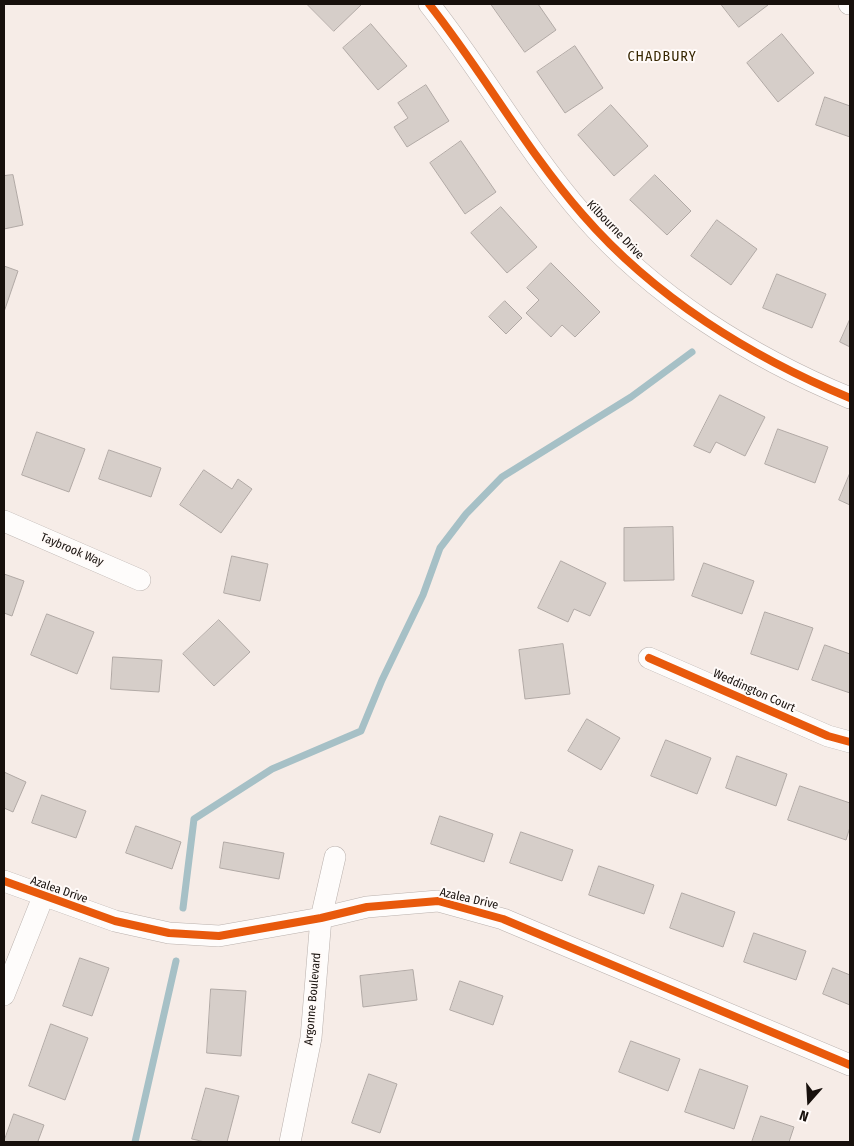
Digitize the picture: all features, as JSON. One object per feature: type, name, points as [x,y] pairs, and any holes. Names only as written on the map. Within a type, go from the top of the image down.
[{"type":"street","name":"Kilbourne Drive","points":[[429,4],[583,215],[632,266],[682,306],[729,335],[819,385],[850,398]]},
{"type":"street","name":"Taybrook Way","points":[[4,521],[140,580]]},
{"type":"street","name":"Weddington Court","points":[[649,658],[828,736],[850,742]]},
{"type":"street","name":"Argonne Boulevard","points":[[290,1142],[311,1038],[321,918],[335,857]]},
{"type":"street","name":"Azalea Drive","points":[[4,881],[42,897],[115,921],[169,933],[219,936],[321,918],[366,907],[438,901],[503,919],[850,1065]]},
{"type":"street","points":[[4,995],[42,897]]},
{"type":"building","points":[[307,4],[362,4],[334,31]]},
{"type":"building","points":[[491,4],[538,4],[556,30],[525,52]]},
{"type":"building","points":[[721,4],[767,4],[768,5],[739,27]]},
{"type":"building","points":[[371,24],[407,66],[378,90],[343,48]]},
{"type":"building","points":[[782,34],[814,73],[778,102],[747,63]]},
{"type":"building","points":[[575,46],[603,88],[565,113],[537,72]]},
{"type":"building","points":[[426,85],[449,121],[407,147],[394,127],[408,118],[398,103]]},
{"type":"building","points":[[825,97],[850,106],[850,137],[816,125]]},
{"type":"building","points":[[611,105],[648,146],[614,176],[578,135]]},
{"type":"building","points":[[461,141],[496,192],[465,214],[430,163]]},
{"type":"building","points":[[13,175],[23,225],[4,229],[4,176]]},
{"type":"building","points":[[655,175],[691,211],[667,235],[630,200]]},
{"type":"building","points":[[501,207],[537,247],[507,273],[471,233]]},
{"type":"building","points":[[717,220],[757,249],[731,285],[691,256]]},
{"type":"building","points":[[551,263],[600,312],[575,337],[562,325],[551,337],[526,313],[539,300],[527,288]]},
{"type":"building","points":[[4,266],[18,271],[4,312]]},
{"type":"building","points":[[777,274],[826,294],[812,328],[763,308]]},
{"type":"building","points":[[505,301],[522,318],[506,334],[489,317]]},
{"type":"building","points":[[850,319],[850,347],[840,342]]},
{"type":"building","points":[[720,395],[765,417],[745,456],[716,442],[710,453],[694,446]]},
{"type":"building","points":[[778,429],[828,447],[815,483],[765,464]]},
{"type":"building","points":[[37,432],[85,449],[69,492],[22,475]]},
{"type":"building","points":[[109,450],[161,468],[151,497],[99,479]]},
{"type":"building","points":[[204,470],[232,489],[238,479],[252,489],[221,533],[180,505]]},
{"type":"building","points":[[850,473],[850,505],[839,500]]},
{"type":"building","points":[[673,527],[674,580],[624,581],[624,528]]},
{"type":"building","points":[[232,556],[268,564],[260,601],[224,593]]},
{"type":"building","points":[[561,561],[606,583],[590,616],[574,609],[568,622],[538,608]]},
{"type":"building","points":[[704,563],[754,581],[742,614],[692,596]]},
{"type":"building","points":[[4,574],[24,581],[12,616],[4,613]]},
{"type":"building","points":[[765,612],[813,628],[798,670],[751,654]]},
{"type":"building","points":[[47,614],[94,632],[77,674],[31,655]]},
{"type":"building","points":[[219,620],[250,652],[214,686],[183,654]]},
{"type":"building","points":[[563,644],[570,694],[525,699],[519,650]]},
{"type":"building","points":[[825,645],[850,654],[850,693],[812,680]]},
{"type":"building","points":[[113,657],[162,660],[159,692],[111,689]]},
{"type":"building","points":[[587,719],[620,738],[601,770],[568,751]]},
{"type":"building","points":[[666,740],[711,758],[697,794],[651,776]]},
{"type":"building","points":[[737,756],[787,774],[776,806],[726,788]]},
{"type":"building","points":[[4,772],[26,782],[13,812],[4,808]]},
{"type":"building","points":[[800,786],[850,803],[850,827],[846,840],[788,820]]},
{"type":"building","points":[[42,795],[86,811],[76,838],[32,823]]},
{"type":"building","points":[[440,816],[493,834],[484,862],[431,844]]},
{"type":"building","points":[[136,826],[181,842],[172,869],[126,853]]},
{"type":"building","points":[[521,832],[573,850],[562,881],[510,863]]},
{"type":"building","points":[[224,842],[284,853],[279,879],[220,868]]},
{"type":"building","points":[[599,866],[654,885],[644,914],[589,895]]},
{"type":"building","points":[[682,893],[735,912],[723,947],[670,928]]},
{"type":"building","points":[[754,933],[806,951],[796,980],[744,962]]},
{"type":"building","points":[[80,958],[109,968],[92,1016],[63,1006]]},
{"type":"building","points":[[833,968],[850,975],[850,1005],[823,994]]},
{"type":"building","points":[[413,970],[417,1000],[363,1007],[360,976]]},
{"type":"building","points":[[460,981],[503,996],[493,1025],[450,1010]]},
{"type":"building","points":[[211,989],[246,991],[241,1056],[207,1053]]},
{"type":"building","points":[[51,1024],[88,1038],[65,1100],[29,1086]]},
{"type":"building","points":[[631,1041],[680,1059],[668,1091],[619,1072]]},
{"type":"building","points":[[700,1069],[748,1086],[734,1129],[685,1112]]},
{"type":"building","points":[[369,1074],[397,1084],[380,1133],[352,1123]]},
{"type":"building","points":[[206,1088],[239,1096],[227,1142],[205,1142],[192,1139]]},
{"type":"building","points":[[14,1114],[44,1125],[38,1141],[41,1142],[4,1142]]},
{"type":"building","points":[[761,1116],[794,1127],[789,1142],[752,1142]]},
{"type":"waterway","points":[[183,908],[194,819],[272,769],[361,731],[382,680],[423,595],[440,548],[466,514],[502,477],[631,397],[692,352]]},
{"type":"waterway","points":[[135,1142],[176,961]]},
{"type":"cycle path","points":[[429,4],[542,164],[583,215],[611,245],[673,298],[706,322],[776,364],[850,398]]},
{"type":"cycle path","points":[[649,658],[828,736],[850,742]]},
{"type":"cycle path","points":[[4,881],[115,921],[169,933],[219,936],[321,918],[367,907],[438,901],[503,919],[850,1065]]},
{"type":"district","name":"CHADBURY","points":[[662,57]]}]
